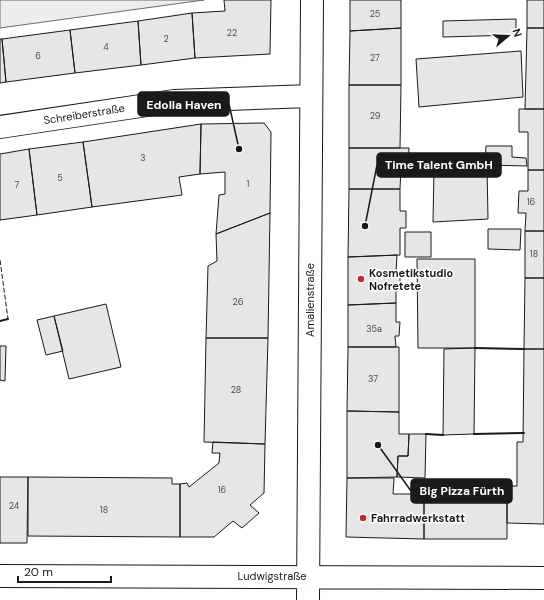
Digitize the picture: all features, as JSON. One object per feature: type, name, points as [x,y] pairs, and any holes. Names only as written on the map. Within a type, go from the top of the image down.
[{"type":"street","name":"Amalienstraße","points":[[308,600],[312,0]]},
{"type":"street","name":"Schreiberstraße","points":[[0,127],[174,101],[311,96]]},
{"type":"street","name":"Ludwigstraße","points":[[0,576],[544,578]]},
{"type":"shaded area","points":[[0,0],[204,0],[0,28]]},
{"type":"building","points":[[224,0],[271,0],[270,54],[195,58],[192,13],[225,11]]},
{"type":"building","points":[[350,0],[401,0],[401,28],[350,31]]},
{"type":"building","points":[[527,0],[544,0],[544,28],[527,28]]},
{"type":"building","points":[[192,13],[195,58],[141,65],[138,21]]},
{"type":"building","points":[[516,19],[516,35],[443,37],[443,21]]},
{"type":"building","points":[[138,21],[141,65],[75,73],[70,30]]},
{"type":"building","points":[[401,28],[401,85],[349,85],[350,31]]},
{"type":"building","points":[[527,28],[544,28],[544,109],[525,109]]},
{"type":"building","points":[[70,30],[75,73],[6,82],[2,39]]},
{"type":"building","points":[[0,39],[2,39],[6,82],[0,83]]},
{"type":"building","points":[[521,51],[523,97],[419,107],[416,59]]},
{"type":"building","points":[[349,85],[401,85],[400,148],[349,148]]},
{"type":"building","points":[[519,109],[544,109],[544,170],[528,170],[528,132],[519,132]]},
{"type":"building","points":[[264,123],[271,132],[270,213],[216,234],[219,195],[225,194],[225,172],[200,174],[201,124]]},
{"type":"building","points":[[201,124],[200,174],[179,177],[182,195],[92,207],[83,142]]},
{"type":"building","points":[[83,142],[92,207],[37,215],[29,149]]},
{"type":"building","points":[[486,146],[512,146],[512,157],[526,158],[527,166],[485,165]]},
{"type":"building","points":[[349,148],[409,148],[408,166],[401,167],[400,189],[349,189]]},
{"type":"building","points":[[29,149],[37,215],[0,220],[0,154]]},
{"type":"building","points":[[487,166],[488,219],[433,222],[434,168]]},
{"type":"building","points":[[528,170],[544,170],[544,231],[525,231],[526,213],[518,213],[519,191],[528,191]]},
{"type":"building","points":[[349,189],[400,189],[400,211],[406,211],[406,228],[400,228],[400,255],[348,257]]},
{"type":"building","points":[[270,213],[268,338],[206,338],[208,266],[217,261],[216,234]]},
{"type":"building","points":[[488,229],[521,229],[520,250],[488,249]]},
{"type":"building","points":[[525,231],[544,231],[544,278],[525,278]]},
{"type":"building","points":[[405,232],[431,232],[431,257],[405,257]]},
{"type":"building","points":[[397,255],[396,272],[400,271],[400,287],[396,287],[396,303],[348,305],[348,257]]},
{"type":"building","points":[[417,259],[475,259],[475,348],[418,348]]},
{"type":"building","points":[[525,278],[544,278],[544,349],[524,349]]},
{"type":"building","points":[[396,303],[396,322],[400,322],[399,336],[395,336],[396,347],[348,347],[348,305]]},
{"type":"building","points":[[106,304],[121,367],[69,379],[54,316]]},
{"type":"building","points":[[54,316],[63,351],[46,355],[37,320]]},
{"type":"building","points":[[206,338],[268,338],[265,444],[204,442]]},
{"type":"building","points":[[0,346],[6,346],[5,381],[0,380]]},
{"type":"building","points":[[348,347],[399,347],[399,412],[347,411]]},
{"type":"building","points":[[475,348],[474,434],[443,435],[444,349]]},
{"type":"building","points":[[524,349],[544,349],[544,524],[507,523],[507,486],[517,486],[517,442],[523,442]]},
{"type":"building","points":[[347,411],[399,412],[399,434],[409,434],[408,456],[398,456],[397,477],[347,478]]},
{"type":"building","points":[[409,434],[426,434],[425,478],[397,477],[398,456],[408,456]]},
{"type":"building","points":[[213,442],[265,444],[264,493],[250,505],[259,513],[242,528],[233,521],[214,537],[180,537],[180,484],[187,483],[189,487],[219,463],[220,453],[212,453]]},
{"type":"building","points":[[0,477],[28,477],[27,543],[0,543]]},
{"type":"building","points":[[28,477],[172,478],[172,484],[180,484],[180,537],[28,536]]},
{"type":"building","points":[[347,478],[394,478],[393,494],[424,494],[424,539],[346,537]]},
{"type":"building","points":[[457,480],[475,480],[474,482],[507,482],[507,539],[424,539],[424,490],[457,491]]},
{"type":"fence","points":[[0,260],[8,319]]},
{"type":"wall","points":[[0,321],[8,319]]},
{"type":"wall","points":[[475,348],[524,349]]},
{"type":"wall","points":[[474,434],[524,433]]},
{"type":"wall","points":[[426,434],[443,435]]},
{"type":"place","name":"Edolia Haven","points":[[239,149]]},
{"type":"place","name":"Time Talent GmbH","points":[[365,226]]},
{"type":"place","name":"Kosmetikstudio Nofretete","points":[[361,279]]},
{"type":"place","name":"Big Pizza Fürth","points":[[378,445]]},
{"type":"place","name":"Fahrradwerkstatt","points":[[363,518]]}]
